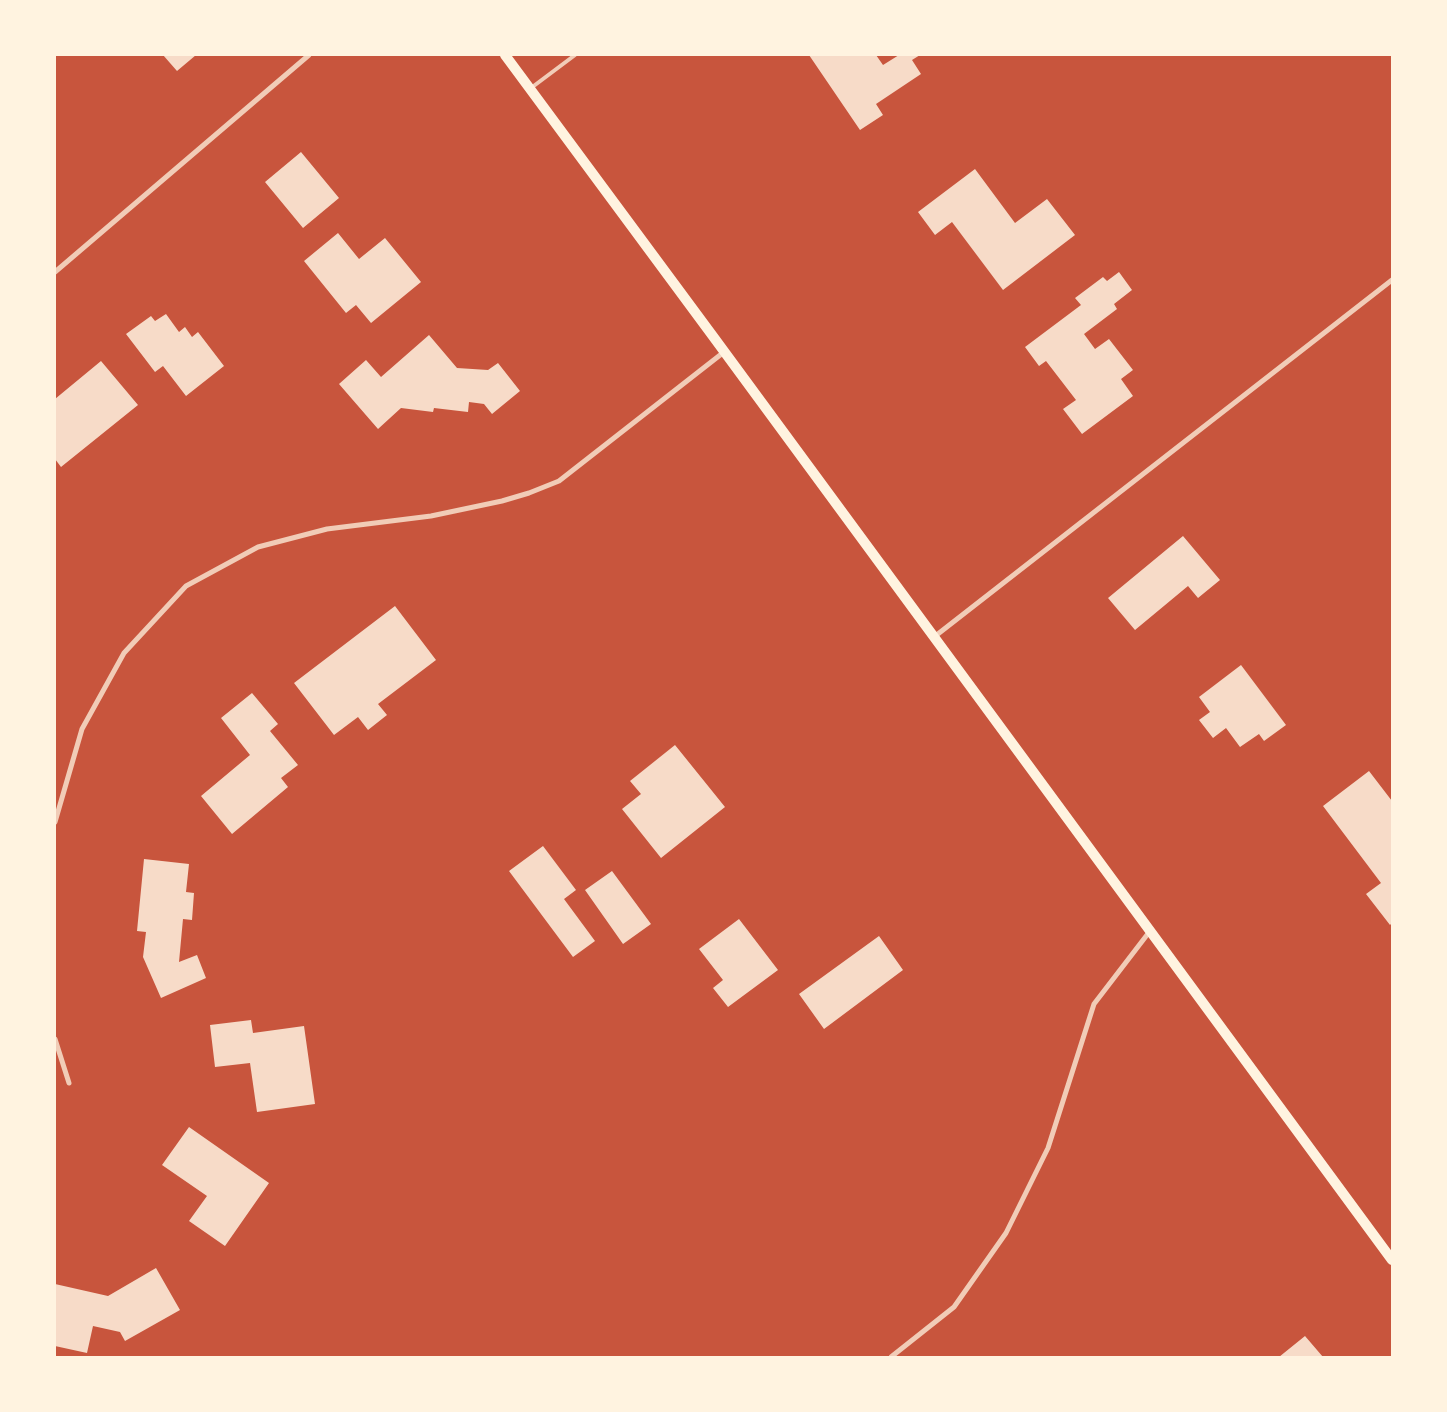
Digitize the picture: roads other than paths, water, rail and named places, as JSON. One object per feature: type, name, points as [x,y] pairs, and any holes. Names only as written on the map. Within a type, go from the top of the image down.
[{"type":"main road","points":[[505,55],[1392,1260]]},
{"type":"street","points":[[55,272],[309,55]]},
{"type":"street","points":[[934,637],[1392,280]]},
{"type":"street","points":[[55,822],[82,729],[124,652],[186,586],[258,547],[327,529],[432,516],[502,501],[559,481],[725,352]]},
{"type":"street","points":[[891,1357],[954,1307],[1006,1233],[1048,1148],[1094,1004],[1150,930]]},
{"type":"street","points":[[55,1038],[69,1083]]},
{"type":"lane","points":[[530,89],[575,55]]}]
